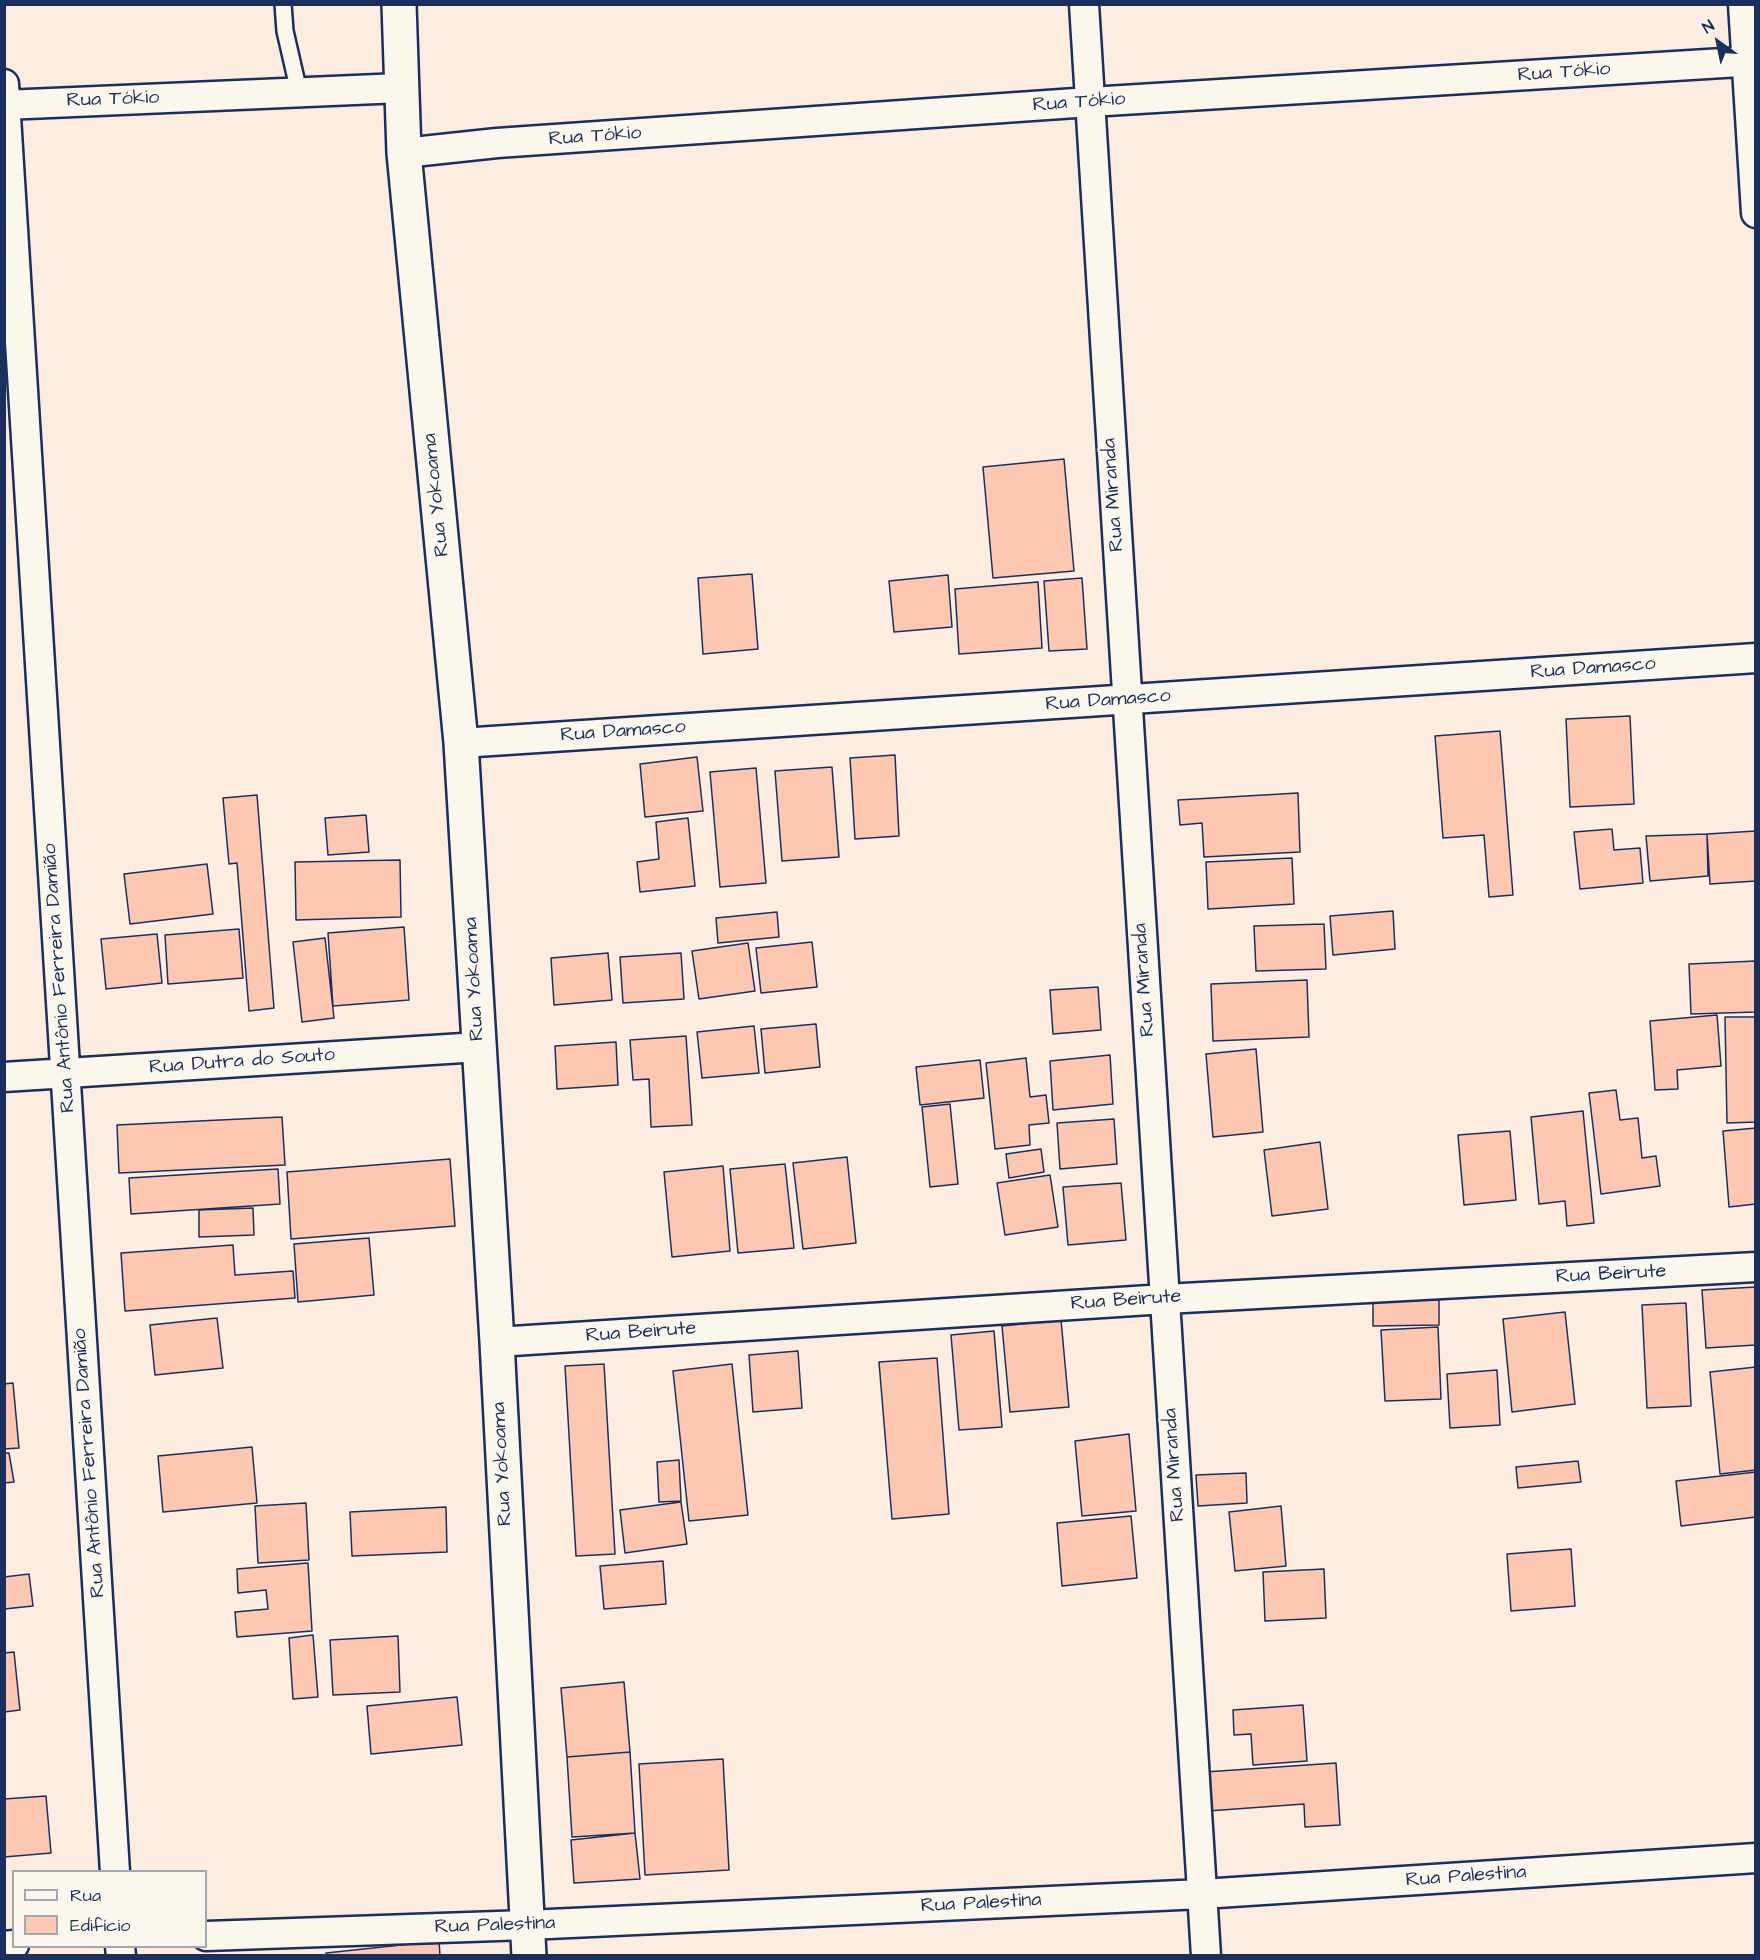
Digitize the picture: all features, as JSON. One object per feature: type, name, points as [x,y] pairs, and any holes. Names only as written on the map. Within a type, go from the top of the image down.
[{"type":"street","name":"Rua Yokoama","points":[[399,4],[404,153],[461,743],[497,1342],[528,1940]]},
{"type":"street","name":"Rua Miranda","points":[[1084,4],[1206,1956]]},
{"type":"street","points":[[1743,4],[1751,61],[1755,213]]},
{"type":"street","name":"Rua Tókio","points":[[404,153],[497,143],[1090,102],[1751,61]]},
{"type":"street","name":"Rua Tókio","points":[[5,98],[401,88]]},
{"type":"street","name":"Rua Antônio Ferreira Damião","points":[[5,98],[116,1870]]},
{"type":"street","name":"Rua Damasco","points":[[461,743],[1755,658]]},
{"type":"street","name":"Rua Dutra do Souto","points":[[4,1077],[479,1047]]},
{"type":"street","name":"Rua Beirute","points":[[497,1342],[1165,1299],[1755,1267]]},
{"type":"street","name":"Rua Palestina","points":[[207,1936],[528,1940],[1755,1858]]},
{"type":"lane","points":[[283,4],[285,31],[299,92]]},
{"type":"building","points":[[1064,459],[1074,571],[993,578],[983,467]]},
{"type":"building","points":[[752,574],[758,649],[703,654],[698,578]]},
{"type":"building","points":[[948,575],[952,627],[894,632],[889,581]]},
{"type":"building","points":[[1082,578],[1087,649],[1049,651],[1044,581]]},
{"type":"building","points":[[1038,582],[1042,648],[959,654],[955,589]]},
{"type":"building","points":[[1630,716],[1634,804],[1570,807],[1566,719]]},
{"type":"building","points":[[1500,731],[1513,895],[1489,897],[1484,835],[1443,838],[1435,736]]},
{"type":"building","points":[[895,755],[899,836],[855,839],[850,758]]},
{"type":"building","points":[[697,757],[703,811],[645,817],[640,764]]},
{"type":"building","points":[[832,767],[839,857],[782,861],[775,771]]},
{"type":"building","points":[[756,768],[766,883],[720,887],[710,772]]},
{"type":"building","points":[[1298,793],[1300,852],[1204,857],[1202,823],[1180,825],[1178,800]]},
{"type":"building","points":[[257,795],[274,1008],[249,1011],[237,863],[229,864],[223,798]]},
{"type":"building","points":[[366,815],[369,852],[328,855],[325,818]]},
{"type":"building","points":[[688,818],[695,886],[640,892],[637,862],[659,859],[656,822]]},
{"type":"building","points":[[1612,829],[1614,850],[1640,848],[1643,883],[1580,889],[1574,832]]},
{"type":"building","points":[[1756,831],[1756,881],[1710,884],[1707,834]]},
{"type":"building","points":[[1707,834],[1708,876],[1650,881],[1646,836]]},
{"type":"building","points":[[1292,858],[1294,904],[1208,909],[1206,862]]},
{"type":"building","points":[[400,860],[401,917],[296,920],[295,862]]},
{"type":"building","points":[[207,864],[213,914],[130,924],[124,874]]},
{"type":"building","points":[[1393,911],[1395,949],[1333,955],[1330,916]]},
{"type":"building","points":[[777,912],[779,937],[718,943],[716,918]]},
{"type":"building","points":[[1324,924],[1326,969],[1256,971],[1254,926]]},
{"type":"building","points":[[404,927],[409,1000],[333,1006],[328,933]]},
{"type":"building","points":[[239,929],[243,978],[168,984],[165,935]]},
{"type":"building","points":[[157,934],[162,983],[106,989],[101,939]]},
{"type":"building","points":[[325,938],[334,1018],[302,1022],[293,942]]},
{"type":"building","points":[[812,942],[817,987],[761,993],[756,948]]},
{"type":"building","points":[[748,943],[755,991],[699,999],[692,951]]},
{"type":"building","points":[[608,953],[612,1000],[554,1005],[551,958]]},
{"type":"building","points":[[681,953],[684,999],[623,1003],[620,957]]},
{"type":"building","points":[[1756,961],[1756,1012],[1691,1014],[1689,964]]},
{"type":"building","points":[[1307,980],[1309,1037],[1213,1041],[1211,984]]},
{"type":"building","points":[[1098,987],[1101,1030],[1053,1034],[1050,990]]},
{"type":"building","points":[[1717,1015],[1721,1066],[1677,1070],[1678,1089],[1655,1090],[1650,1021]]},
{"type":"building","points":[[1725,1017],[1756,1017],[1756,1122],[1727,1123]]},
{"type":"building","points":[[816,1024],[820,1067],[765,1073],[761,1029]]},
{"type":"building","points":[[754,1026],[759,1073],[702,1078],[697,1032]]},
{"type":"building","points":[[686,1036],[692,1125],[651,1127],[649,1079],[633,1080],[630,1040]]},
{"type":"building","points":[[616,1042],[618,1085],[557,1089],[555,1046]]},
{"type":"building","points":[[1256,1049],[1263,1132],[1213,1137],[1206,1054]]},
{"type":"building","points":[[1110,1055],[1113,1104],[1053,1110],[1050,1061]]},
{"type":"building","points":[[1026,1058],[1030,1097],[1046,1095],[1049,1123],[1029,1125],[1030,1145],[995,1149],[986,1063]]},
{"type":"building","points":[[980,1060],[984,1098],[920,1105],[916,1067]]},
{"type":"building","points":[[1616,1090],[1620,1120],[1638,1118],[1642,1158],[1656,1156],[1660,1186],[1601,1194],[1589,1093]]},
{"type":"building","points":[[950,1104],[958,1184],[930,1187],[922,1107]]},
{"type":"building","points":[[1583,1111],[1594,1223],[1567,1226],[1565,1201],[1539,1204],[1531,1117]]},
{"type":"building","points":[[282,1117],[285,1165],[119,1173],[117,1125]]},
{"type":"building","points":[[1114,1119],[1117,1164],[1060,1169],[1057,1123]]},
{"type":"building","points":[[1756,1128],[1756,1204],[1729,1207],[1723,1131]]},
{"type":"building","points":[[1510,1131],[1516,1200],[1464,1205],[1458,1135]]},
{"type":"building","points":[[1320,1142],[1328,1209],[1272,1216],[1264,1150]]},
{"type":"building","points":[[1041,1149],[1044,1172],[1009,1178],[1006,1154]]},
{"type":"building","points":[[847,1157],[856,1243],[803,1249],[793,1163]]},
{"type":"building","points":[[450,1159],[455,1226],[291,1239],[287,1172]]},
{"type":"building","points":[[785,1164],[794,1248],[738,1253],[730,1169]]},
{"type":"building","points":[[723,1166],[730,1251],[672,1257],[664,1172]]},
{"type":"building","points":[[278,1169],[280,1204],[131,1214],[129,1178]]},
{"type":"building","points":[[1050,1175],[1058,1227],[1005,1235],[997,1183]]},
{"type":"building","points":[[1121,1183],[1126,1240],[1068,1245],[1063,1187]]},
{"type":"building","points":[[253,1208],[254,1235],[199,1237],[199,1210]]},
{"type":"building","points":[[369,1238],[374,1295],[298,1302],[294,1244]]},
{"type":"building","points":[[233,1245],[235,1275],[293,1271],[295,1298],[125,1311],[121,1253]]},
{"type":"building","points":[[1756,1287],[1756,1345],[1706,1348],[1702,1290]]},
{"type":"building","points":[[1373,1300],[1439,1300],[1439,1325],[1373,1326]]},
{"type":"building","points":[[1686,1303],[1691,1406],[1647,1408],[1642,1305]]},
{"type":"building","points":[[1565,1312],[1575,1404],[1512,1412],[1503,1319]]},
{"type":"building","points":[[217,1318],[223,1368],[155,1375],[150,1325]]},
{"type":"building","points":[[1061,1320],[1069,1407],[1010,1412],[1002,1326]]},
{"type":"building","points":[[1438,1327],[1441,1399],[1385,1401],[1381,1330]]},
{"type":"building","points":[[994,1331],[1002,1427],[959,1430],[951,1335]]},
{"type":"building","points":[[798,1351],[802,1408],[753,1412],[749,1355]]},
{"type":"building","points":[[937,1358],[949,1514],[892,1519],[879,1362]]},
{"type":"building","points":[[604,1364],[615,1554],[576,1556],[565,1366]]},
{"type":"building","points":[[732,1364],[748,1515],[689,1521],[673,1371]]},
{"type":"building","points":[[1756,1367],[1756,1470],[1720,1474],[1710,1372]]},
{"type":"building","points":[[1497,1370],[1500,1425],[1450,1428],[1447,1374]]},
{"type":"building","points":[[13,1383],[19,1448],[4,1449],[4,1384]]},
{"type":"building","points":[[1129,1434],[1136,1511],[1082,1516],[1075,1441]]},
{"type":"building","points":[[252,1447],[257,1503],[163,1512],[158,1456]]},
{"type":"building","points":[[4,1453],[9,1453],[14,1482],[4,1483]]},
{"type":"building","points":[[679,1460],[681,1501],[659,1502],[657,1462]]},
{"type":"building","points":[[1578,1461],[1581,1482],[1518,1488],[1516,1467]]},
{"type":"building","points":[[1756,1472],[1756,1517],[1681,1526],[1676,1481]]},
{"type":"building","points":[[1246,1473],[1247,1503],[1198,1506],[1196,1475]]},
{"type":"building","points":[[681,1502],[687,1544],[625,1553],[620,1510]]},
{"type":"building","points":[[306,1503],[309,1560],[258,1563],[255,1506]]},
{"type":"building","points":[[1281,1506],[1286,1566],[1235,1571],[1229,1512]]},
{"type":"building","points":[[446,1507],[447,1552],[352,1556],[350,1512]]},
{"type":"building","points":[[1131,1516],[1137,1578],[1062,1586],[1057,1523]]},
{"type":"building","points":[[1571,1549],[1575,1606],[1511,1611],[1507,1554]]},
{"type":"building","points":[[663,1561],[666,1604],[604,1609],[600,1566]]},
{"type":"building","points":[[308,1563],[312,1631],[237,1637],[235,1612],[268,1609],[266,1590],[238,1593],[237,1569]]},
{"type":"building","points":[[1324,1569],[1326,1618],[1265,1621],[1263,1572]]},
{"type":"building","points":[[29,1574],[33,1606],[4,1609],[4,1577]]},
{"type":"building","points":[[313,1635],[318,1697],[293,1699],[289,1638]]},
{"type":"building","points":[[398,1636],[400,1692],[333,1695],[330,1640]]},
{"type":"building","points":[[14,1652],[20,1710],[4,1712],[4,1653]]},
{"type":"building","points":[[624,1682],[630,1752],[567,1757],[561,1688]]},
{"type":"building","points":[[457,1697],[462,1745],[371,1754],[367,1706]]},
{"type":"building","points":[[1303,1705],[1307,1761],[1253,1765],[1251,1734],[1234,1735],[1233,1710]]},
{"type":"building","points":[[630,1752],[635,1833],[572,1837],[567,1757]]},
{"type":"building","points":[[723,1759],[729,1870],[645,1875],[639,1764]]},
{"type":"building","points":[[1336,1763],[1340,1825],[1305,1827],[1304,1804],[1208,1811],[1205,1772]]},
{"type":"building","points":[[46,1796],[51,1853],[4,1857],[4,1799]]},
{"type":"building","points":[[635,1833],[640,1879],[574,1883],[571,1840]]},
{"type":"building","points":[[439,1941],[440,1956],[326,1956],[326,1953]]}]
